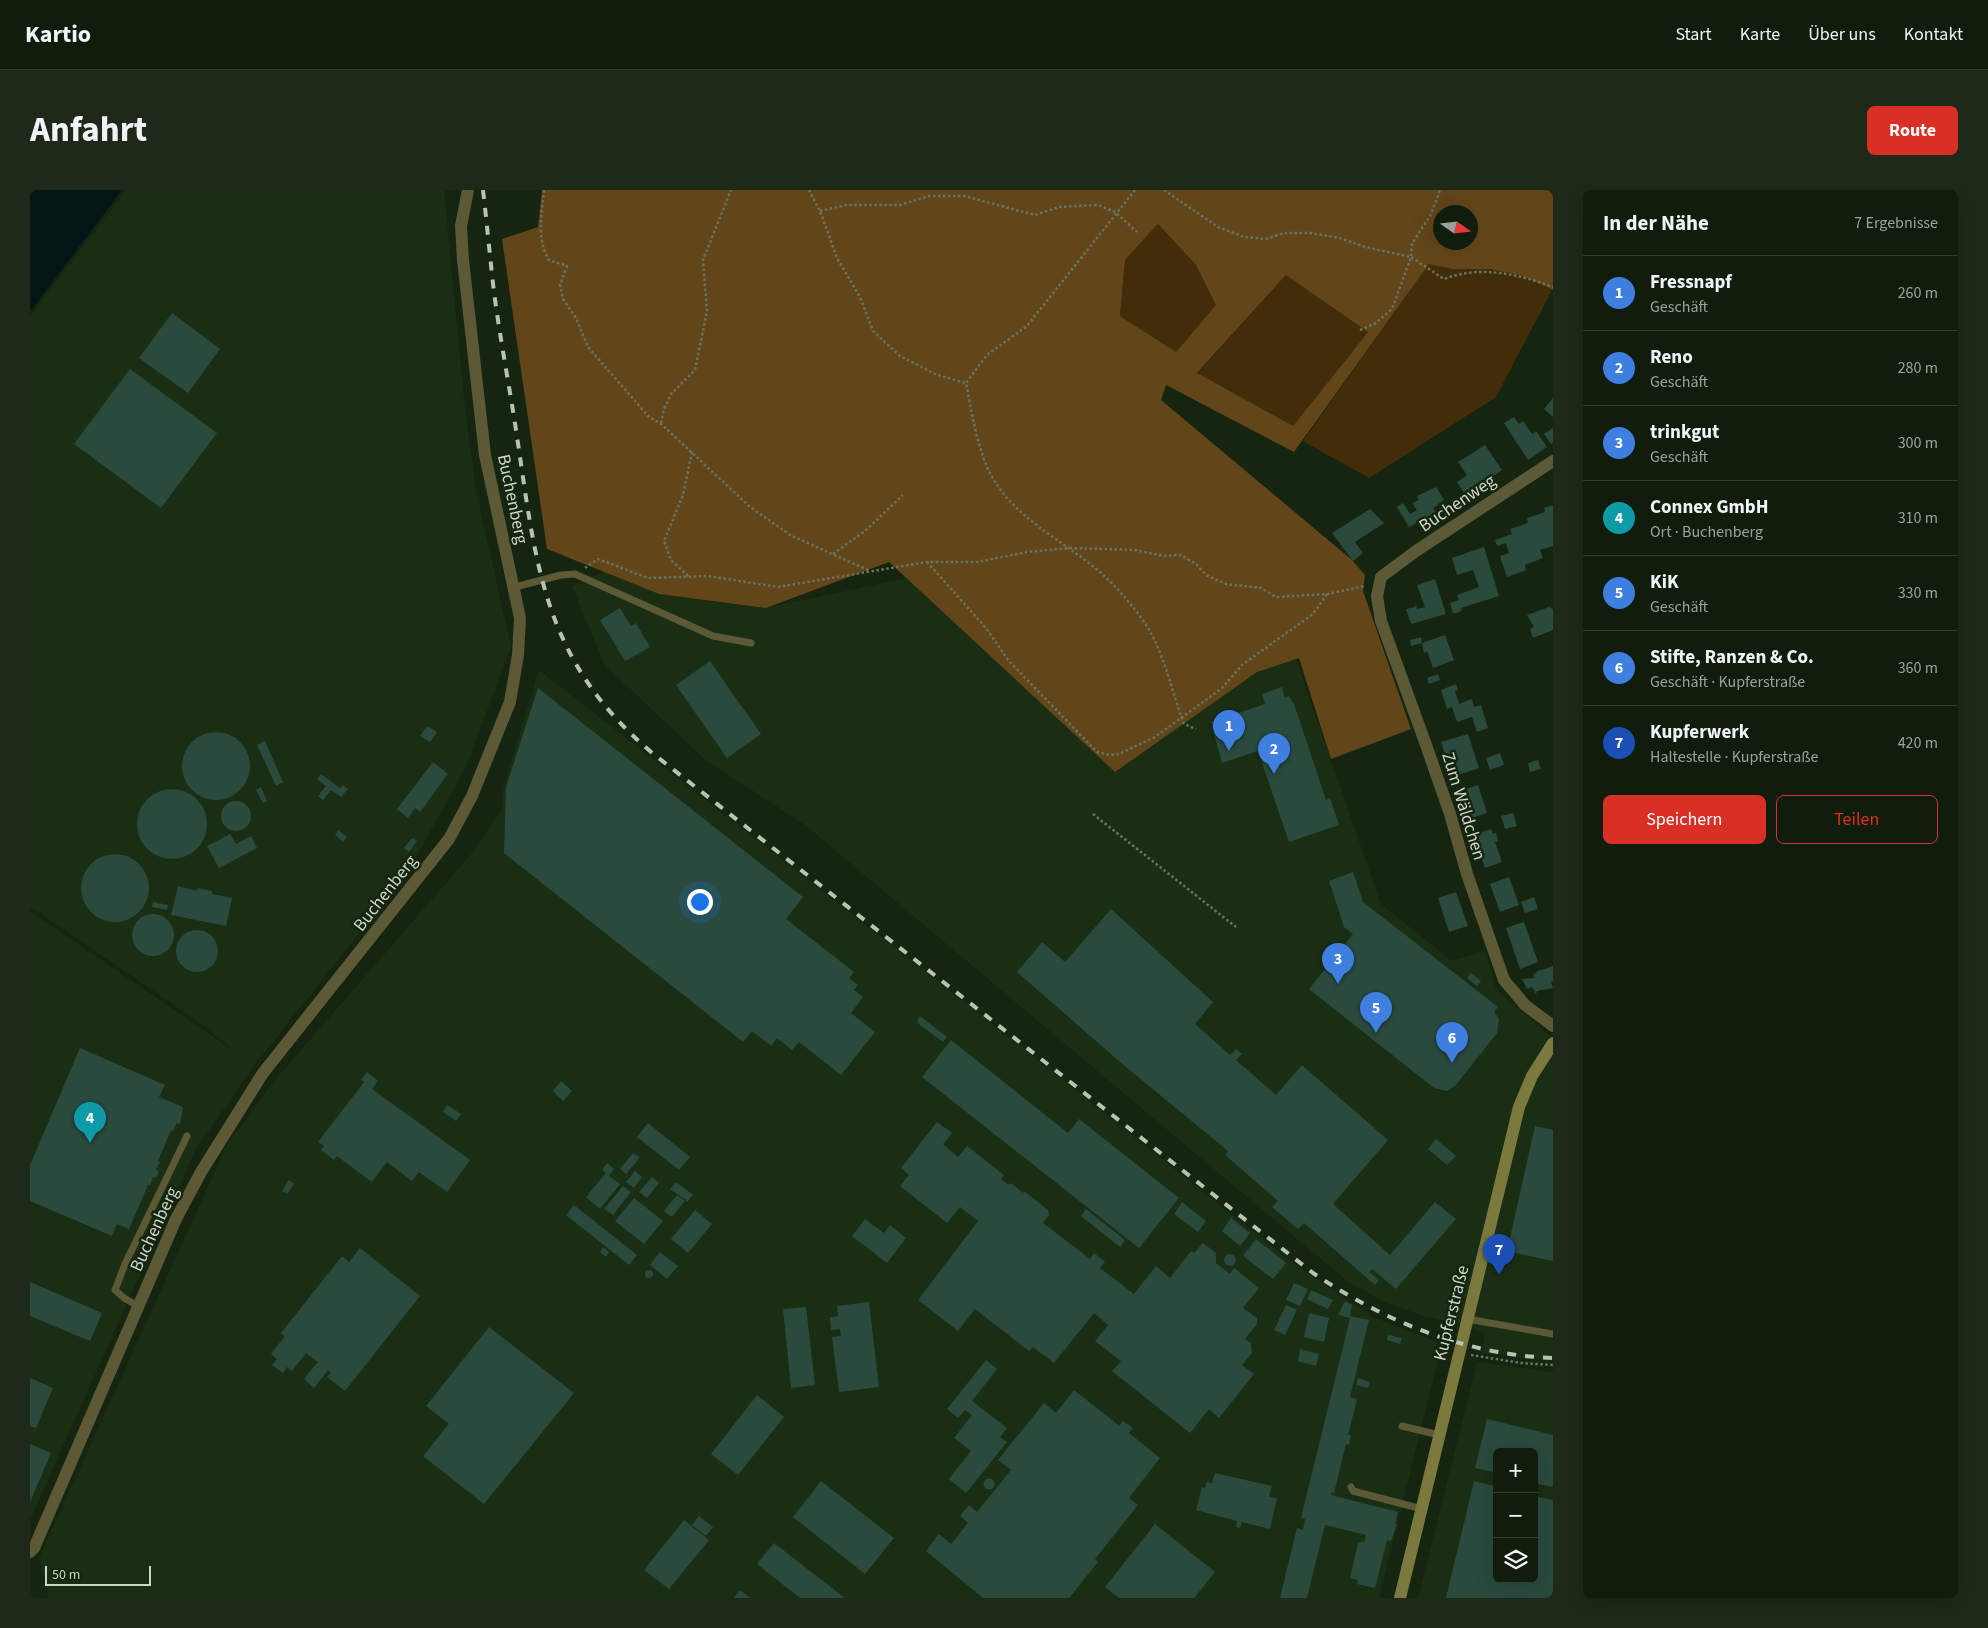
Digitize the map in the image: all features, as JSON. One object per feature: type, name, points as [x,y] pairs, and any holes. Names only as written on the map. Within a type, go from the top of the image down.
[{"type":"street","name":"Buchenberg","points":[[30,1552],[34,1548],[176,1219],[201,1172],[263,1073],[449,839],[472,796],[510,702],[518,655],[520,618],[515,587],[485,455],[462,260],[461,226],[468,190]]},
{"type":"street","name":"Buchenweg","points":[[1380,582],[1416,551],[1553,461]]},
{"type":"street","name":"Zum Wäldchen","points":[[1380,582],[1377,596],[1381,621],[1450,814],[1467,874],[1504,980],[1525,1005],[1553,1026]]},
{"type":"street","name":"Kupferstraße","points":[[1400,1598],[1519,1107],[1532,1076],[1553,1043]]},
{"type":"lane","points":[[515,587],[561,574],[575,574],[713,636],[751,643]]},
{"type":"lane","points":[[138,1306],[115,1290],[125,1264],[187,1136]]},
{"type":"lane","points":[[1467,1319],[1553,1334]]},
{"type":"lane","points":[[1402,1426],[1439,1435]]},
{"type":"lane","points":[[1351,1487],[1353,1492],[1422,1509]]},
{"type":"path","points":[[544,190],[540,234],[542,248],[549,260],[567,266],[560,285],[563,299],[576,318],[588,347],[649,417],[661,424],[749,506],[790,534],[872,571]]},
{"type":"path","points":[[661,424],[664,408],[671,394],[695,370],[707,311],[703,260],[730,190]]},
{"type":"path","points":[[809,190],[820,211],[837,258],[860,297],[873,331],[900,356],[935,374],[966,383]]},
{"type":"path","points":[[1135,190],[1115,212],[1076,266],[1027,326],[988,355],[966,383],[975,429],[991,475],[1019,508],[1038,526],[1099,570],[1120,592],[1152,633],[1184,724],[1196,729]]},
{"type":"path","points":[[1164,190],[1218,227],[1244,237],[1266,239],[1284,233],[1310,233],[1340,238],[1365,247],[1411,257],[1444,279],[1477,270],[1524,278],[1553,287]]},
{"type":"path","points":[[1360,330],[1376,323],[1392,309],[1411,257],[1412,244],[1430,214],[1440,190]]},
{"type":"path","points":[[820,211],[846,205],[900,205],[929,196],[964,196],[1034,215],[1059,207],[1098,204],[1115,212],[1137,232]]},
{"type":"path","points":[[688,576],[671,560],[664,541],[683,495],[692,452]]},
{"type":"path","points":[[833,554],[866,530],[903,495]]},
{"type":"path","points":[[575,574],[598,559],[648,578],[708,576],[778,587],[927,562],[977,562],[1027,552],[1070,548],[1135,550],[1164,556],[1181,555],[1196,564],[1206,575],[1226,584],[1261,588],[1276,596],[1328,594],[1380,582]]},
{"type":"path","points":[[927,562],[986,628],[1008,660],[1096,752],[1110,755],[1126,751],[1155,737],[1222,688],[1242,665],[1313,614],[1328,594]]},
{"type":"path","points":[[1093,814],[1236,927]]},
{"type":"path","points":[[1459,1353],[1521,1363],[1553,1365]]},
{"type":"shaded area","points":[[30,190],[122,190],[30,312]]},
{"type":"shaded area","points":[[126,190],[444,190],[465,409],[476,490],[511,647],[466,767],[415,859],[358,935],[254,1066],[196,1149],[30,1520],[30,911],[240,1055],[200,1023],[30,906],[30,316]]},
{"type":"shaded area","points":[[542,190],[1553,190],[1553,290],[1520,275],[1490,269],[1452,269],[1429,264],[1294,452],[1166,385],[1161,400],[1352,560],[1365,575],[1363,591],[1411,729],[1331,759],[1299,658],[1257,672],[1115,772],[889,562],[766,608],[659,594],[547,549],[502,239],[538,227]],"holes":[[[1158,224],[1196,265],[1216,305],[1176,352],[1120,316],[1125,260]],[[1286,275],[1368,332],[1293,426],[1197,373]]]},
{"type":"shaded area","points":[[1158,224],[1196,265],[1217,305],[1176,352],[1120,316],[1125,260]]},
{"type":"shaded area","points":[[1429,264],[1452,269],[1490,269],[1520,275],[1552,290],[1496,397],[1369,478],[1303,441]]},
{"type":"shaded area","points":[[1287,274],[1368,332],[1293,426],[1197,374]]},
{"type":"shaded area","points":[[604,572],[659,594],[766,608],[906,578],[1115,772],[1290,642],[1381,904],[1452,961],[1485,951],[1496,989],[1553,1038],[1553,1361],[1481,1353],[1485,1333],[1447,1321],[1423,1316],[1382,1301],[1347,1281],[805,825],[703,758],[604,664],[572,586]]},
{"type":"shaded area","points":[[539,670],[981,1015],[1293,1263],[1373,1317],[1442,1344],[1379,1598],[49,1598],[39,1558],[227,1145],[275,1080],[473,852],[502,809],[503,788]]},
{"type":"shaded area","points":[[1477,1362],[1553,1372],[1553,1598],[1418,1598]]},
{"type":"building","points":[[172,313],[220,349],[188,393],[139,358]]},
{"type":"building","points":[[130,369],[217,433],[161,508],[74,444]]},
{"type":"building","points":[[1553,398],[1553,417],[1544,409]]},
{"type":"building","points":[[1514,417],[1519,424],[1523,421],[1532,434],[1536,431],[1547,447],[1528,460],[1504,423]]},
{"type":"building","points":[[1553,428],[1553,443],[1551,444],[1544,434]]},
{"type":"building","points":[[1485,445],[1502,470],[1465,495],[1457,482],[1467,475],[1458,462]]},
{"type":"building","points":[[1436,487],[1444,500],[1433,508],[1436,513],[1409,527],[1397,507],[1403,503],[1410,514],[1417,510],[1412,503],[1419,500],[1417,496]]},
{"type":"building","points":[[1553,505],[1553,546],[1540,550],[1543,558],[1525,565],[1526,570],[1507,577],[1500,556],[1509,553],[1506,543],[1497,546],[1495,540],[1512,534],[1510,529],[1528,523],[1527,518],[1545,512],[1544,508]]},
{"type":"building","points":[[1370,509],[1384,523],[1355,542],[1363,553],[1353,561],[1332,533]]},
{"type":"building","points":[[1484,547],[1499,596],[1461,608],[1462,611],[1453,614],[1450,603],[1459,600],[1457,595],[1479,587],[1473,570],[1457,575],[1452,558]]},
{"type":"building","points":[[1435,579],[1446,614],[1411,624],[1406,609],[1415,607],[1416,604],[1417,609],[1425,607],[1417,585]]},
{"type":"building","points":[[1549,607],[1553,609],[1553,630],[1533,638],[1530,629],[1534,627],[1527,615]]},
{"type":"building","points":[[620,608],[631,626],[636,623],[650,647],[625,661],[600,620]]},
{"type":"building","points":[[1445,635],[1454,660],[1433,668],[1427,651],[1424,653],[1422,643]]},
{"type":"building","points":[[1421,637],[1422,643],[1411,646],[1410,640]]},
{"type":"building","points":[[710,661],[761,734],[727,758],[676,685]]},
{"type":"building","points":[[1438,674],[1440,680],[1429,684],[1427,678]]},
{"type":"building","points":[[1456,684],[1458,690],[1455,691],[1459,704],[1472,699],[1474,707],[1481,705],[1488,728],[1477,732],[1472,717],[1457,722],[1452,707],[1447,709],[1441,690]]},
{"type":"building","points":[[1282,687],[1285,698],[1289,696],[1294,704],[1326,800],[1330,798],[1339,825],[1289,842],[1258,751],[1222,763],[1211,722],[1265,704],[1262,694]]},
{"type":"building","points":[[538,688],[803,897],[786,919],[854,972],[849,978],[858,985],[854,990],[863,997],[851,1013],[875,1032],[841,1075],[799,1042],[792,1050],[777,1038],[771,1046],[752,1031],[743,1042],[504,853],[506,787]]},
{"type":"building","points":[[427,726],[437,732],[430,742],[420,736]]},
{"type":"building","points":[[216,732],[229,735],[240,742],[247,753],[250,766],[247,779],[240,790],[229,797],[216,800],[203,797],[192,790],[185,779],[182,766],[185,753],[192,742],[203,735]]},
{"type":"building","points":[[1468,734],[1479,768],[1453,777],[1441,742]]},
{"type":"building","points":[[265,741],[283,782],[276,786],[257,745]]},
{"type":"building","points":[[1500,753],[1504,765],[1490,770],[1486,758]]},
{"type":"building","points":[[1538,760],[1541,769],[1530,772],[1528,763]]},
{"type":"building","points":[[433,762],[448,774],[420,812],[415,808],[408,818],[397,809]]},
{"type":"building","points":[[321,774],[340,788],[343,785],[348,789],[341,797],[331,790],[323,800],[318,796],[326,786],[317,779]]},
{"type":"building","points":[[1478,785],[1487,813],[1468,819],[1459,791]]},
{"type":"building","points":[[261,787],[267,801],[263,803],[256,790]]},
{"type":"building","points":[[172,789],[191,795],[201,805],[207,824],[201,843],[191,853],[172,859],[153,853],[143,843],[137,824],[143,805],[153,795]]},
{"type":"building","points":[[236,801],[247,805],[251,816],[247,827],[236,831],[225,827],[221,816],[225,805]]},
{"type":"building","points":[[1513,813],[1517,826],[1505,829],[1501,816]]},
{"type":"building","points":[[1491,829],[1493,834],[1496,833],[1498,841],[1495,842],[1502,862],[1485,868],[1473,835]]},
{"type":"building","points":[[338,830],[347,837],[343,842],[335,835]]},
{"type":"building","points":[[230,834],[236,844],[251,836],[257,848],[219,868],[207,846]]},
{"type":"building","points":[[412,838],[417,841],[409,852],[404,848]]},
{"type":"building","points":[[108,854],[122,854],[134,859],[144,869],[149,881],[149,895],[144,907],[134,917],[122,922],[108,922],[96,917],[86,907],[81,895],[81,881],[86,869],[96,859]]},
{"type":"building","points":[[1353,872],[1363,902],[1498,1007],[1494,1012],[1499,1019],[1497,1033],[1455,1086],[1447,1091],[1434,1088],[1309,989],[1353,934],[1344,927],[1329,881]]},
{"type":"building","points":[[1509,877],[1519,905],[1500,912],[1490,884]]},
{"type":"building","points":[[178,886],[197,891],[198,888],[212,891],[212,894],[232,898],[226,926],[171,915]]},
{"type":"building","points":[[1456,892],[1468,926],[1449,932],[1438,898]]},
{"type":"building","points":[[1534,897],[1538,909],[1525,913],[1521,902]]},
{"type":"building","points":[[153,902],[168,905],[167,910],[152,907]]},
{"type":"building","points":[[1111,909],[1213,1002],[1195,1024],[1230,1055],[1236,1049],[1242,1054],[1236,1060],[1276,1095],[1302,1065],[1388,1140],[1333,1204],[1390,1255],[1435,1202],[1456,1219],[1396,1289],[1372,1269],[1369,1272],[1379,1280],[1375,1285],[1304,1223],[1298,1229],[1272,1207],[1278,1201],[1225,1155],[1228,1151],[1120,1062],[1017,972],[1042,942],[1065,962]]},
{"type":"building","points":[[149,914],[157,914],[168,920],[174,935],[168,950],[157,956],[149,956],[138,950],[132,939],[132,931],[138,920]]},
{"type":"building","points":[[1524,922],[1538,962],[1520,969],[1506,928]]},
{"type":"building","points":[[197,930],[212,936],[218,951],[212,966],[197,972],[182,966],[176,951],[182,936]]},
{"type":"building","points":[[1553,966],[1553,981],[1551,982],[1553,988],[1537,991],[1536,994],[1532,987],[1527,989],[1522,979],[1534,978],[1533,975],[1538,971]]},
{"type":"building","points":[[1471,973],[1481,981],[1477,986],[1467,978]]},
{"type":"building","points":[[920,1016],[947,1037],[943,1042],[920,1025],[917,1020]]},
{"type":"building","points":[[951,1040],[1068,1133],[1079,1119],[1179,1198],[1139,1248],[922,1077]]},
{"type":"building","points":[[80,1048],[165,1085],[159,1097],[183,1107],[180,1124],[177,1123],[173,1131],[171,1130],[158,1161],[160,1162],[156,1170],[159,1171],[156,1178],[153,1177],[150,1185],[148,1185],[129,1229],[117,1224],[112,1236],[30,1201],[30,1165]]},
{"type":"building","points":[[367,1072],[378,1081],[372,1089],[470,1160],[447,1192],[419,1172],[412,1181],[387,1162],[372,1182],[337,1156],[334,1160],[321,1150],[324,1146],[318,1142],[364,1082],[361,1080]]},
{"type":"building","points":[[561,1081],[572,1091],[563,1101],[553,1091]]},
{"type":"building","points":[[447,1105],[461,1114],[456,1121],[443,1112]]},
{"type":"building","points":[[937,1122],[952,1133],[943,1144],[958,1157],[967,1146],[1004,1175],[1001,1179],[1009,1185],[1011,1183],[1023,1193],[1024,1191],[1048,1210],[1049,1215],[1043,1223],[1090,1259],[1094,1253],[1105,1262],[1100,1268],[1134,1294],[1156,1266],[1170,1278],[1191,1251],[1194,1253],[1203,1243],[1216,1253],[1216,1263],[1230,1274],[1234,1268],[1259,1288],[1243,1308],[1257,1318],[1257,1324],[1245,1339],[1251,1343],[1252,1353],[1242,1365],[1254,1374],[1219,1418],[1209,1409],[1190,1433],[1112,1371],[1121,1361],[1095,1341],[1108,1325],[1094,1313],[1054,1363],[1033,1347],[1029,1351],[975,1309],[958,1331],[918,1300],[978,1221],[960,1207],[947,1223],[900,1186],[909,1175],[901,1168]]},
{"type":"building","points":[[648,1123],[690,1157],[679,1170],[637,1137]]},
{"type":"building","points":[[1535,1126],[1553,1130],[1553,1261],[1507,1251]]},
{"type":"building","points":[[1436,1139],[1456,1156],[1447,1165],[1428,1149]]},
{"type":"building","points":[[633,1153],[640,1157],[626,1174],[620,1169]]},
{"type":"building","points":[[607,1163],[614,1169],[609,1176],[620,1184],[600,1209],[586,1197],[606,1173],[602,1170]]},
{"type":"building","points":[[635,1171],[642,1177],[634,1188],[626,1182]]},
{"type":"building","points":[[652,1177],[659,1183],[647,1198],[639,1192]]},
{"type":"building","points":[[289,1180],[294,1184],[287,1194],[282,1191]]},
{"type":"building","points":[[676,1182],[693,1195],[687,1202],[670,1189]]},
{"type":"building","points":[[623,1186],[631,1192],[613,1215],[604,1209]]},
{"type":"building","points":[[677,1195],[685,1201],[672,1217],[664,1211]]},
{"type":"building","points":[[634,1198],[663,1221],[644,1244],[615,1221]]},
{"type":"building","points":[[1182,1202],[1206,1221],[1198,1232],[1174,1214]]},
{"type":"building","points":[[574,1205],[637,1255],[629,1265],[566,1215]]},
{"type":"building","points":[[1086,1209],[1125,1240],[1120,1247],[1081,1216]]},
{"type":"building","points":[[695,1210],[712,1224],[688,1253],[671,1239]]},
{"type":"building","points":[[1231,1218],[1250,1233],[1240,1246],[1222,1231]]},
{"type":"building","points":[[865,1219],[884,1233],[890,1225],[906,1238],[887,1263],[852,1236]]},
{"type":"building","points":[[1256,1239],[1286,1263],[1273,1279],[1243,1256]]},
{"type":"building","points":[[603,1247],[609,1252],[606,1257],[600,1252]]},
{"type":"building","points":[[360,1248],[420,1296],[345,1391],[327,1377],[331,1372],[328,1370],[314,1388],[304,1379],[318,1362],[306,1353],[292,1371],[287,1367],[283,1373],[272,1365],[277,1359],[271,1354],[285,1336],[281,1333],[342,1256],[349,1262]]},
{"type":"building","points":[[660,1252],[678,1266],[667,1279],[650,1265]]},
{"type":"building","points":[[1230,1254],[1236,1260],[1230,1266],[1224,1260]]},
{"type":"building","points":[[649,1270],[653,1274],[649,1278],[645,1274]]},
{"type":"building","points":[[30,1282],[102,1313],[90,1341],[30,1316]]},
{"type":"building","points":[[1294,1283],[1308,1289],[1300,1306],[1286,1300]]},
{"type":"building","points":[[1311,1290],[1333,1300],[1328,1309],[1307,1299]]},
{"type":"building","points":[[1345,1301],[1352,1305],[1350,1316],[1369,1320],[1350,1397],[1357,1399],[1348,1435],[1351,1435],[1349,1445],[1346,1444],[1334,1493],[1332,1492],[1331,1495],[1398,1512],[1395,1524],[1397,1524],[1391,1541],[1387,1540],[1375,1588],[1357,1584],[1358,1580],[1350,1578],[1358,1543],[1365,1541],[1366,1535],[1325,1525],[1307,1598],[1280,1598],[1297,1528],[1303,1530],[1305,1519],[1301,1518],[1350,1318],[1338,1315]]},
{"type":"building","points":[[869,1302],[879,1387],[839,1392],[832,1337],[841,1336],[840,1329],[831,1330],[830,1317],[838,1316],[837,1306]]},
{"type":"building","points":[[1286,1305],[1297,1310],[1285,1335],[1274,1330]]},
{"type":"building","points":[[806,1307],[815,1385],[791,1388],[783,1309]]},
{"type":"building","points":[[1309,1313],[1329,1318],[1324,1342],[1304,1337]]},
{"type":"building","points":[[489,1327],[574,1393],[484,1504],[423,1456],[449,1424],[426,1406]]},
{"type":"building","points":[[1388,1335],[1402,1338],[1400,1344],[1387,1340]]},
{"type":"building","points":[[1300,1349],[1319,1354],[1316,1366],[1298,1361]]},
{"type":"building","points":[[986,1360],[997,1369],[972,1401],[1007,1428],[1000,1437],[1007,1442],[966,1493],[949,1479],[971,1451],[954,1438],[972,1415],[965,1410],[958,1418],[947,1409]]},
{"type":"building","points":[[30,1378],[53,1388],[36,1428],[30,1426]]},
{"type":"building","points":[[1358,1378],[1370,1382],[1368,1388],[1356,1385]]},
{"type":"building","points":[[1074,1390],[1117,1424],[1120,1425],[1123,1421],[1133,1428],[1129,1433],[1160,1458],[1129,1498],[1138,1505],[1095,1559],[1098,1562],[1069,1598],[983,1598],[926,1551],[939,1534],[951,1544],[968,1523],[960,1516],[969,1505],[977,1512],[1011,1470],[998,1460],[1044,1403],[1056,1413]]},
{"type":"building","points":[[757,1395],[784,1417],[738,1475],[711,1454]]},
{"type":"building","points":[[1487,1419],[1553,1435],[1553,1487],[1538,1484],[1538,1448],[1493,1448],[1493,1472],[1475,1468]]},
{"type":"building","points":[[30,1444],[51,1453],[30,1502]]},
{"type":"building","points":[[1215,1473],[1272,1486],[1269,1497],[1277,1498],[1270,1529],[1242,1522],[1240,1528],[1236,1527],[1237,1521],[1196,1510],[1202,1487],[1205,1488],[1207,1482],[1212,1483]]},
{"type":"building","points":[[989,1478],[995,1484],[989,1490],[983,1484]]},
{"type":"building","points":[[821,1481],[894,1538],[865,1574],[793,1517]]},
{"type":"building","points":[[1474,1481],[1493,1486],[1493,1583],[1538,1583],[1538,1497],[1553,1500],[1553,1598],[1446,1598]]},
{"type":"building","points":[[699,1516],[713,1527],[706,1536],[692,1525]]},
{"type":"building","points":[[684,1520],[709,1540],[669,1589],[644,1570]]},
{"type":"building","points":[[1155,1524],[1215,1572],[1194,1598],[1119,1598],[1105,1587]]},
{"type":"building","points":[[774,1543],[845,1598],[800,1598],[757,1564]]},
{"type":"building","points":[[740,1590],[750,1598],[734,1598]]},
{"type":"railway","points":[[483,190],[496,309],[538,565],[550,605],[565,644],[586,681],[614,717],[651,752],[1313,1273],[1368,1306],[1427,1332],[1489,1350],[1553,1358]]},
{"type":"place","name":"Fressnapf","points":[[1229,751]]},
{"type":"place","name":"Reno","points":[[1274,774]]},
{"type":"place","name":"trinkgut","points":[[1338,984]]},
{"type":"place","name":"KiK","points":[[1376,1033]]},
{"type":"place","name":"Stifte, Ranzen & Co.","points":[[1452,1063]]},
{"type":"place","name":"Connex GmbH","points":[[90,1143]]},
{"type":"place","name":"Kupferwerk","points":[[1499,1275]]}]
